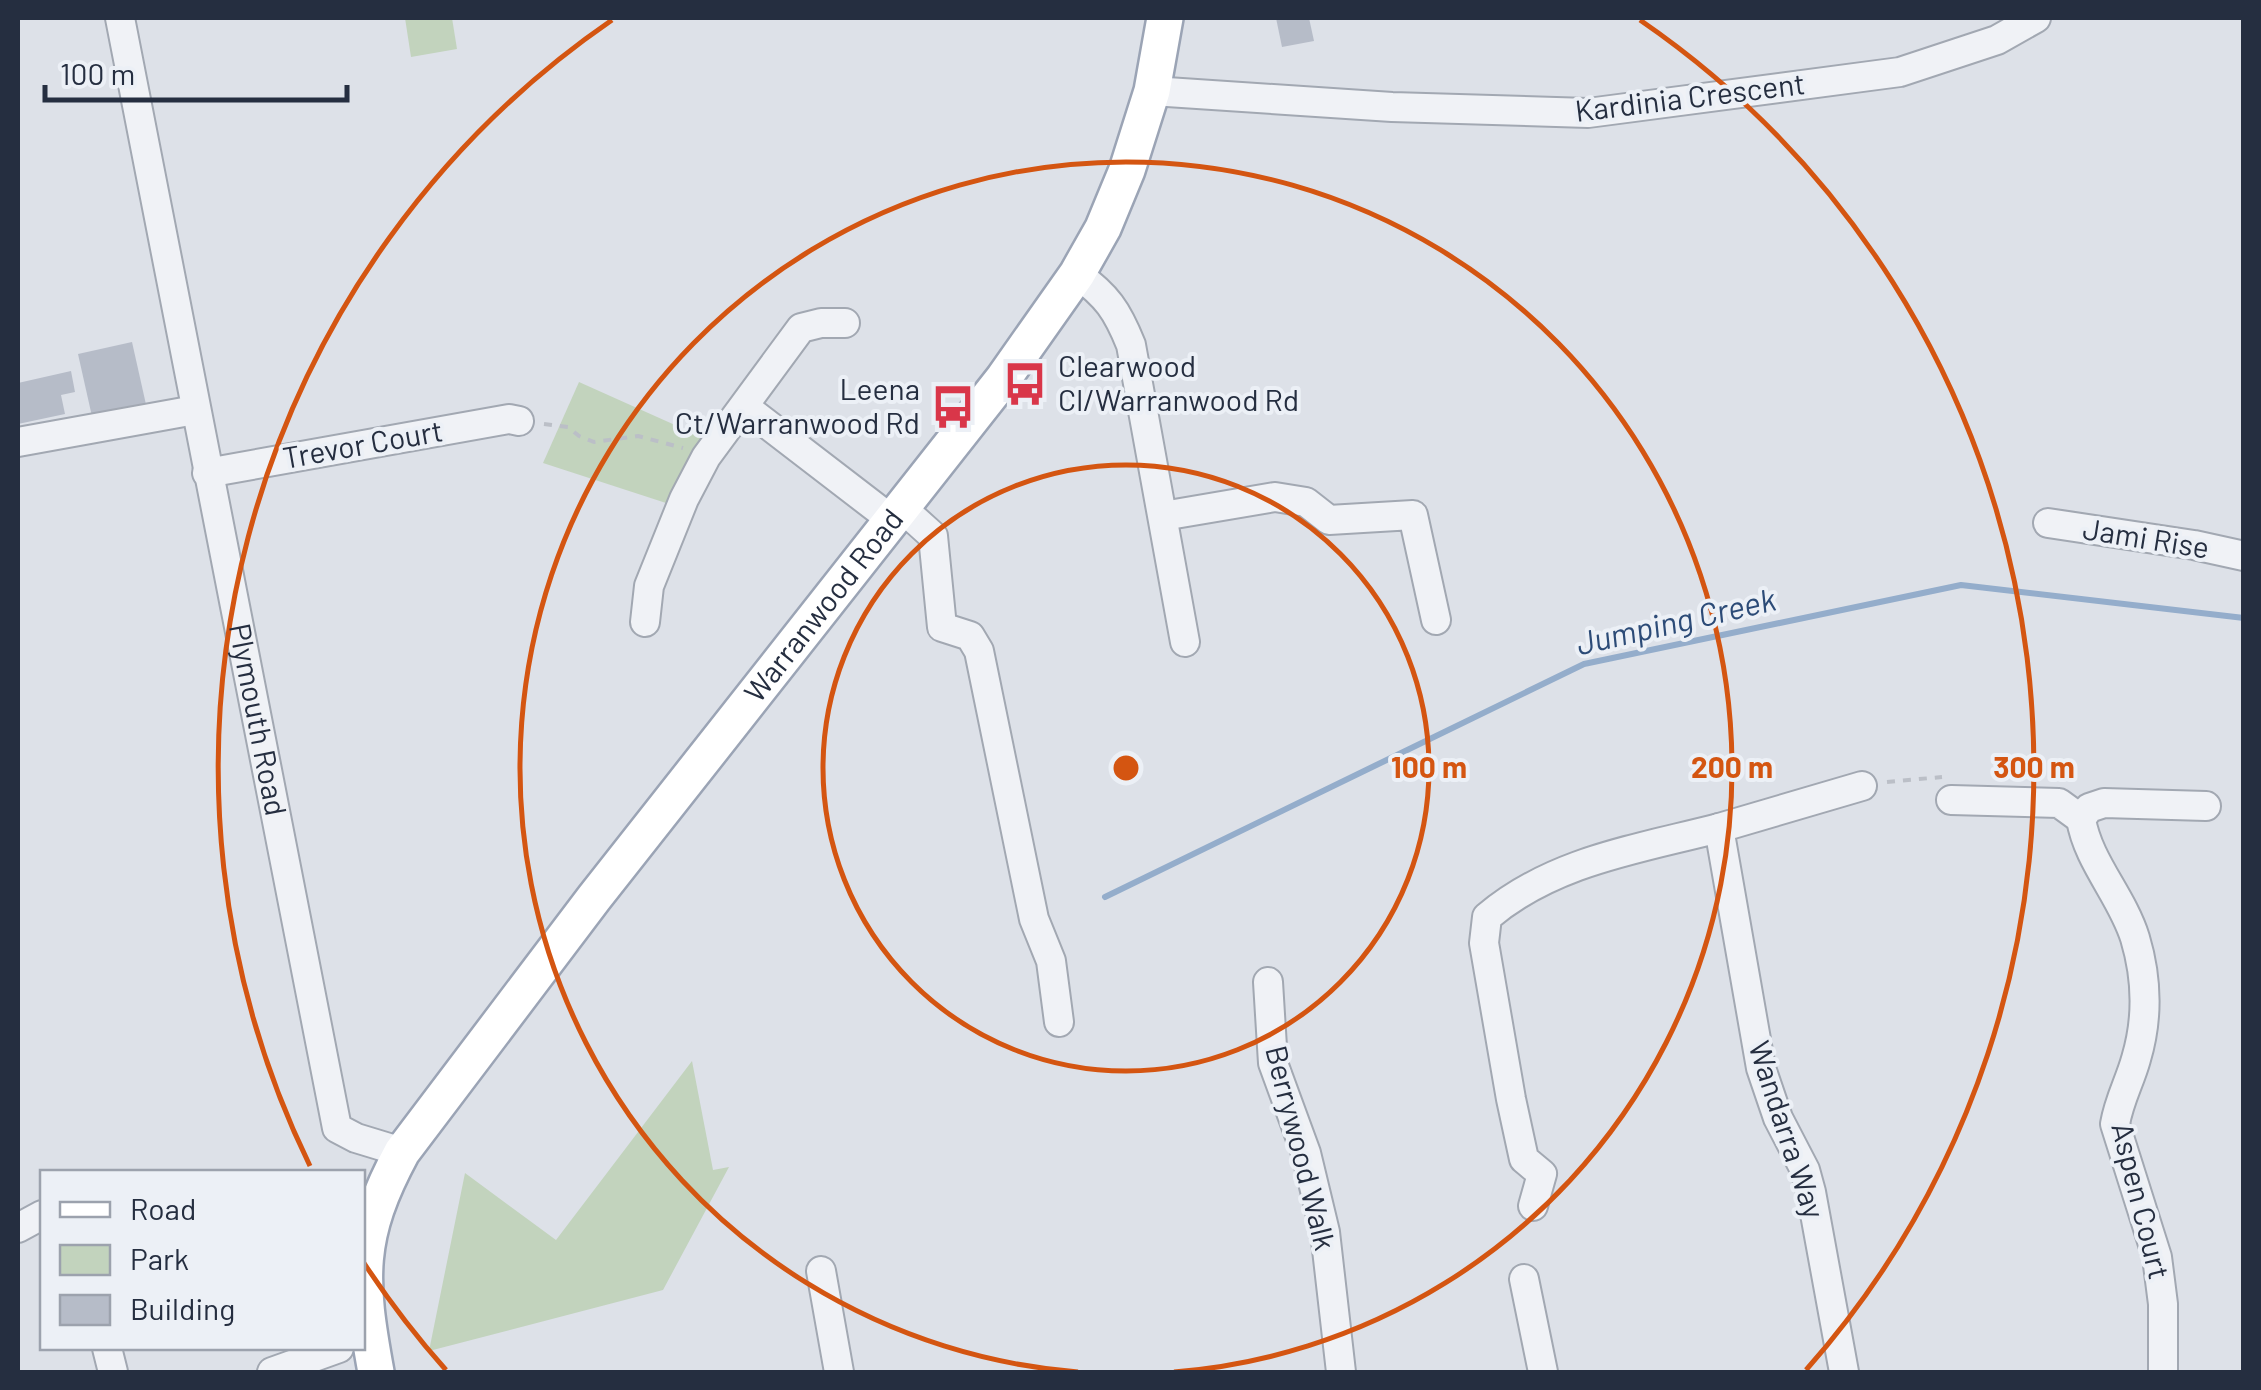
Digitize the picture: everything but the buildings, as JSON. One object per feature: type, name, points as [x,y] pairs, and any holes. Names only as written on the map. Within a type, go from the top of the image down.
[{"type":"main road","name":"Warranwood Road","points":[[402,1152],[594,898],[1013,366],[1076,274],[1103,228],[1127,170],[1152,92],[1165,18]]},
{"type":"main road","points":[[365,1286],[366,1236],[378,1196],[402,1152]]},
{"type":"main road","points":[[363,1350],[376,1372]]},
{"type":"street","name":"Plymouth Road","points":[[120,18],[337,1128],[402,1152]]},
{"type":"street","name":"Kardinia Crescent","points":[[1152,92],[1410,108],[1588,113],[1900,72],[1998,40],[2036,18]]},
{"type":"street","points":[[1076,274],[1104,294],[1120,317],[1131,345],[1185,642]]},
{"type":"street","points":[[645,622],[649,586],[684,499],[706,457],[800,328],[845,323]]},
{"type":"street","points":[[746,406],[933,536],[942,627],[970,636],[979,651],[1034,920],[1050,962],[1060,1022]]},
{"type":"street","points":[[18,442],[194,410]]},
{"type":"street","name":"Trevor Court","points":[[208,473],[510,419],[519,421]]},
{"type":"street","points":[[1163,516],[1275,498],[1306,502],[1329,520],[1413,515],[1436,620]]},
{"type":"street","name":"Jami Rise","points":[[2048,523],[2244,556]]},
{"type":"street","points":[[1533,1206],[1542,1174],[1524,1159],[1511,1100],[1484,943],[1487,917],[1509,898],[1570,866],[1862,786]]},
{"type":"street","points":[[1947,789],[2059,803],[2081,819],[2089,808],[2104,803],[2206,806]]},
{"type":"street","name":"Aspen Court","points":[[2081,819],[2093,854],[2134,934],[2143,972],[2146,1018],[2136,1061],[2118,1102],[2115,1124],[2157,1258],[2163,1304],[2163,1372]]},
{"type":"street","name":"Wandarra Way","points":[[1719,828],[1761,1068],[1778,1118],[1805,1170],[1844,1372]]},
{"type":"street","name":"Berrywood Walk","points":[[1268,982],[1273,1063],[1306,1153],[1325,1232],[1341,1372]]},
{"type":"street","points":[[821,1271],[839,1372]]},
{"type":"street","points":[[1524,1279],[1542,1372]]},
{"type":"street","points":[[272,1372],[332,1350]]},
{"type":"path","points":[[519,421],[568,427],[594,442],[638,436],[654,439],[706,457]]},
{"type":"path","points":[[1862,786],[1947,789]]},
{"type":"green space","points":[[405,18],[452,18],[457,49],[411,57]]},
{"type":"green space","points":[[579,382],[704,438],[666,503],[543,463]]},
{"type":"green space","points":[[692,1061],[713,1170],[729,1167],[663,1290],[429,1351],[465,1173],[556,1240]]},
{"type":"waterway","name":"Jumping Creek","points":[[1105,897],[1584,664],[1961,585],[2244,618]]},
{"type":"place","name":"Clearwood Cl/Warranwood Rd","points":[[1025,384]]},
{"type":"place","name":"Leena Ct/Warranwood Rd","points":[[953,407]]}]
